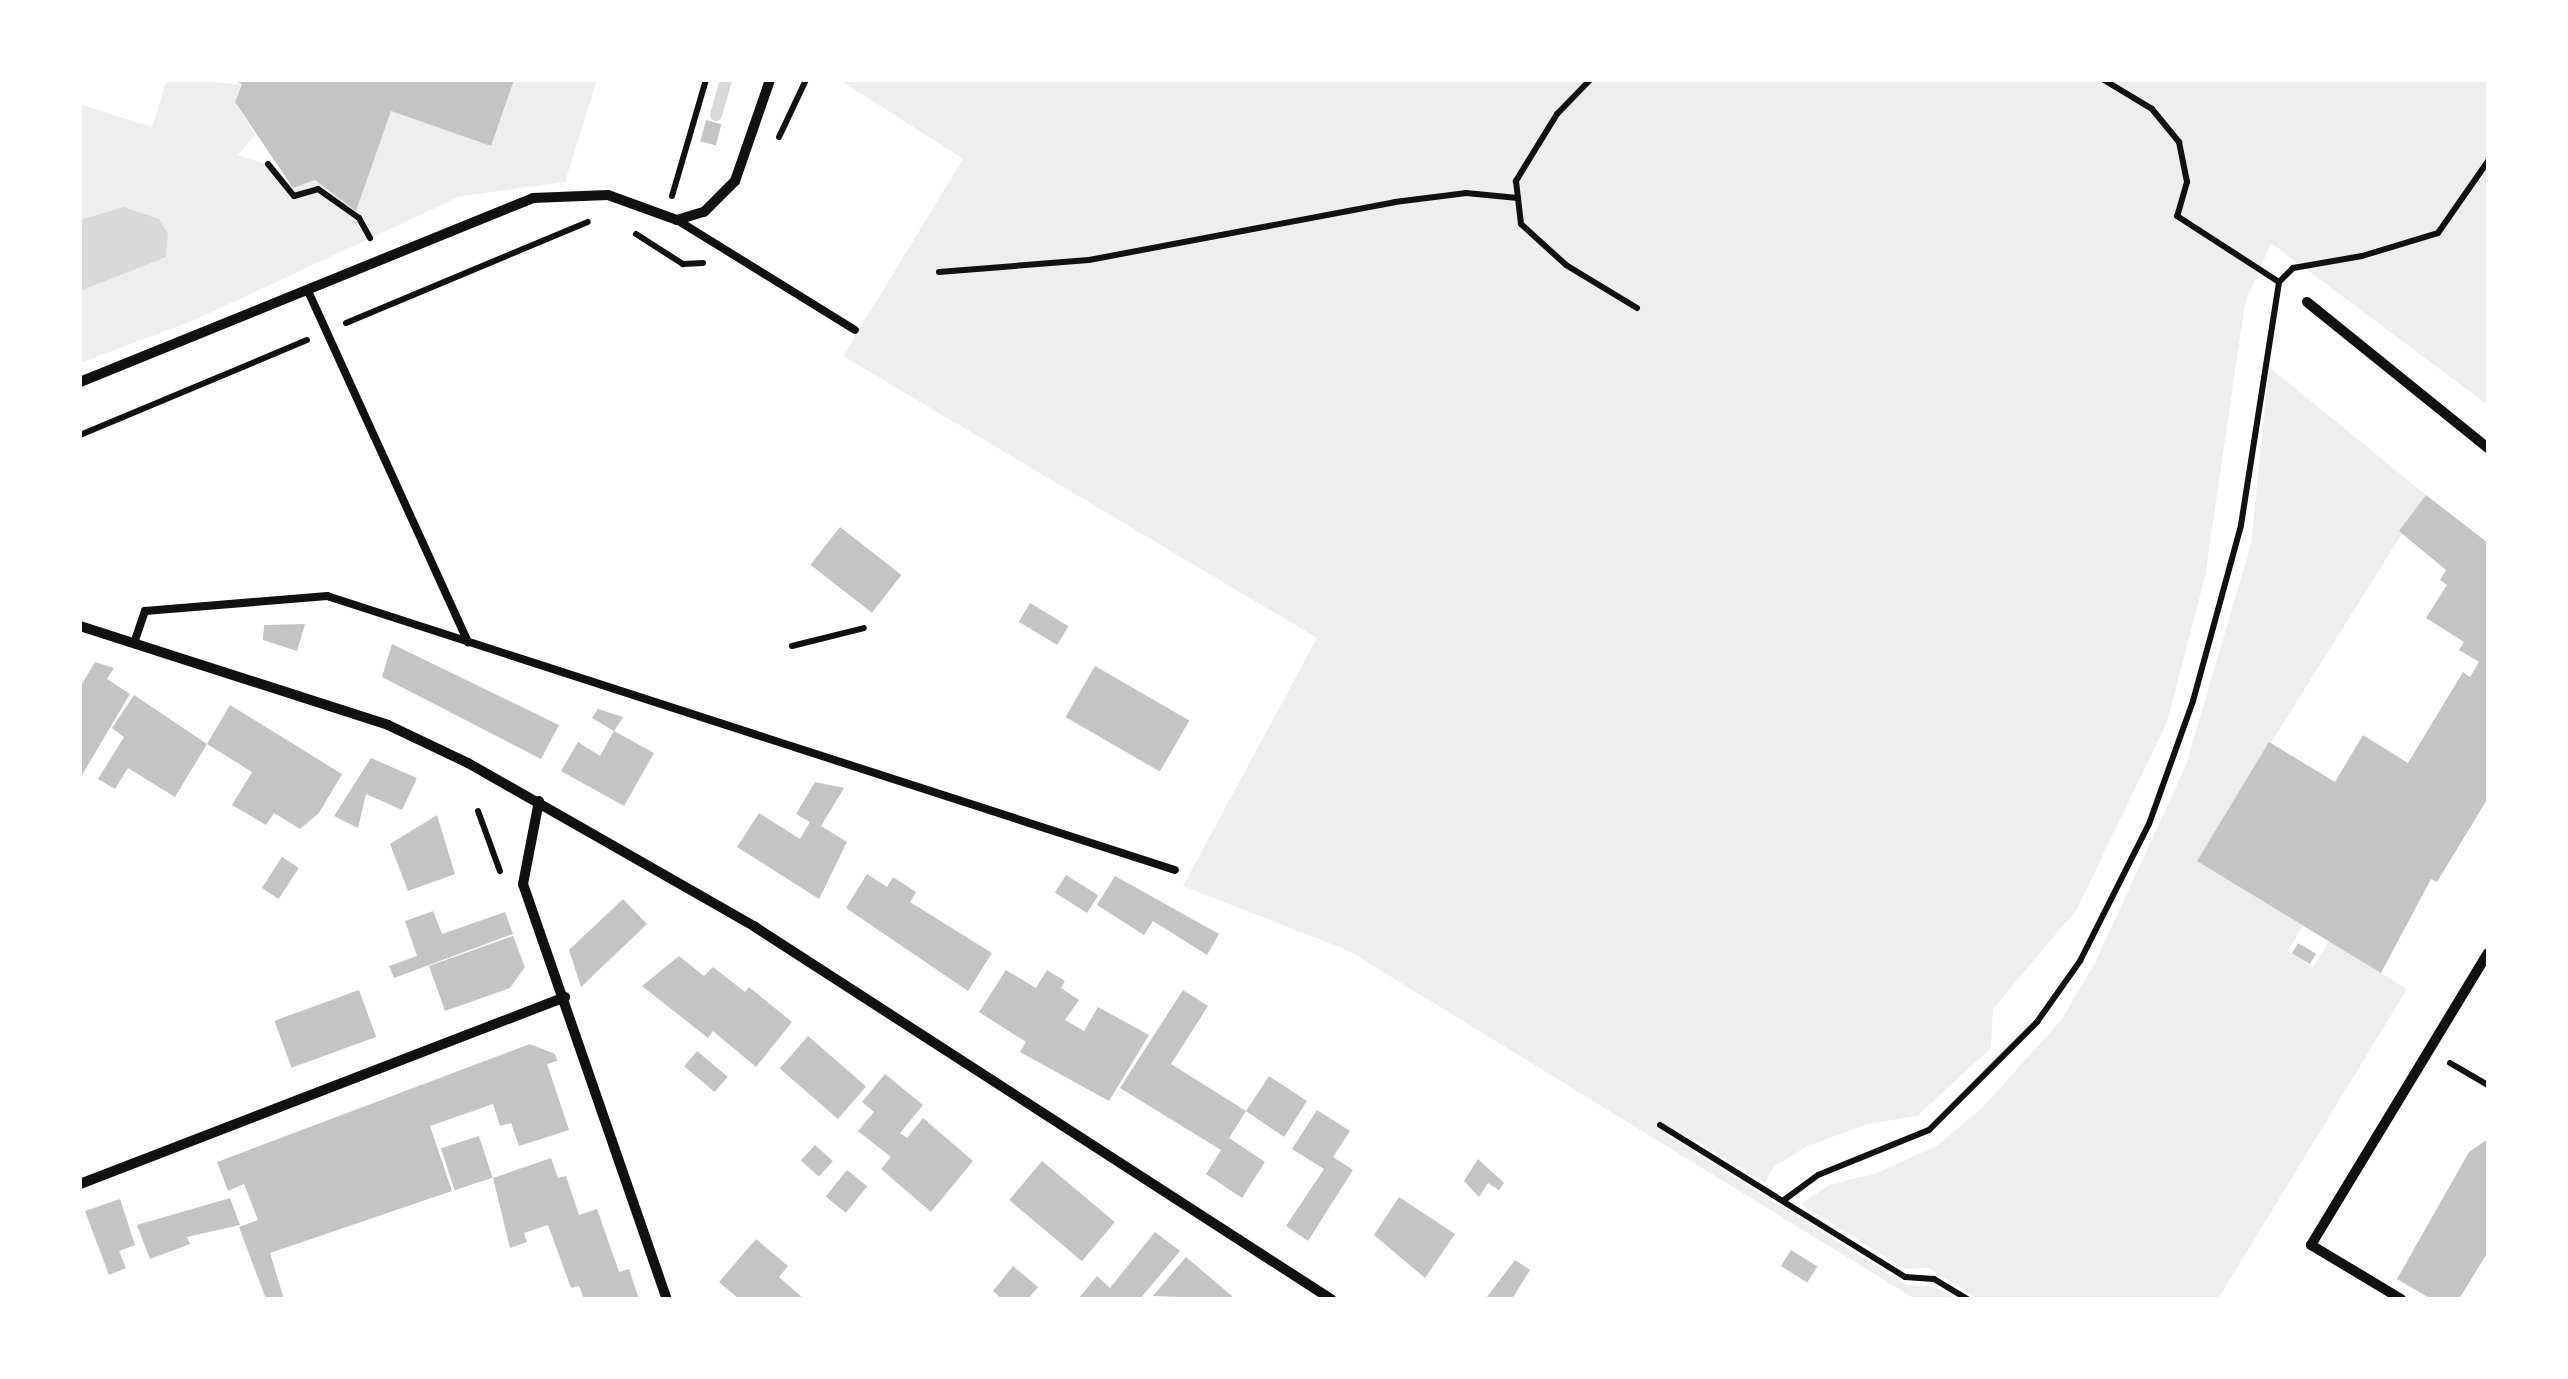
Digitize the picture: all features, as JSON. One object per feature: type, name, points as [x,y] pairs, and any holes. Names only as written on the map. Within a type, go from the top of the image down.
[{"type":"street","points":[[80,382],[533,198],[608,195],[672,218],[704,212],[734,182],[770,80]]},
{"type":"street","points":[[2307,302],[2488,448]]},
{"type":"street","points":[[80,626],[388,725],[538,801],[772,938],[1331,1299]]},
{"type":"street","points":[[538,801],[523,884],[667,1299]]},
{"type":"street","points":[[2401,1299],[2311,1245],[2488,953]]},
{"type":"street","points":[[80,1184],[565,997]]},
{"type":"lane","points":[[672,218],[854,330]]},
{"type":"lane","points":[[308,292],[468,642]]},
{"type":"lane","points":[[134,643],[145,611],[327,596],[1175,870]]},
{"type":"path","points":[[672,218],[706,80]]},
{"type":"path","points":[[1590,80],[1557,114],[1516,180],[1521,224],[1566,266],[1637,308]]},
{"type":"path","points":[[2104,80],[2152,108],[2179,142],[2187,182],[2177,216],[2307,302]]},
{"type":"path","points":[[1784,1200],[1818,1175],[1929,1130],[2038,1022],[2080,962],[2181,743],[2236,549],[2279,282],[2292,268],[2362,256],[2438,233],[2488,161]]},
{"type":"path","points":[[268,164],[294,196],[318,190],[360,218]]},
{"type":"path","points":[[938,272],[1160,249],[1395,202],[1466,193],[1518,198]]},
{"type":"path","points":[[633,232],[684,264],[703,264]]},
{"type":"path","points":[[792,646],[864,628]]},
{"type":"path","points":[[2429,1050],[2488,1085]]},
{"type":"path","points":[[1660,1125],[1905,1276],[1934,1279],[1967,1299]]},
{"type":"shaded area","points":[[167,80],[242,84],[235,102],[255,135],[238,155],[277,168],[293,188],[315,180],[356,210],[391,111],[491,146],[514,80],[597,80],[565,182],[461,196],[192,321],[80,363],[80,104],[152,127]]},
{"type":"shaded area","points":[[840,80],[2488,80],[2488,405],[2271,243],[2245,303],[2205,577],[2167,722],[2077,909],[1993,1009],[1991,1048],[1917,1116],[1867,1124],[1806,1147],[1774,1166],[1765,1183],[1675,1128],[1668,1136],[1907,1285],[1935,1287],[1955,1299],[1915,1299],[1349,951],[1183,886],[1317,638],[843,356],[963,159]]},
{"type":"shaded area","points":[[124,207],[159,219],[168,234],[166,257],[80,291],[80,220]]},
{"type":"shaded area","points":[[2269,367],[2426,495],[2197,861],[2303,926],[2288,951],[2313,967],[2329,941],[2407,989],[2218,1299],[1978,1299],[1929,1268],[1905,1269],[1801,1204],[1829,1185],[1877,1173],[1938,1145],[1982,1108],[2062,1019],[2096,961],[2186,765],[2251,544]]},
{"type":"building","points":[[231,80],[514,80],[491,146],[391,111],[356,211],[315,180],[293,188],[235,102],[242,84]]},
{"type":"building","points":[[706,120],[721,124],[716,145],[700,141]]},
{"type":"building","points":[[2426,495],[2488,543],[2488,798],[2437,882],[2431,879],[2381,973],[2197,861],[2269,742],[2335,782],[2363,735],[2408,763],[2463,672],[2470,677],[2479,662],[2459,650],[2464,642],[2426,618],[2447,585],[2440,580],[2446,570],[2399,531]]},
{"type":"building","points":[[840,527],[901,575],[872,613],[810,565]]},
{"type":"building","points":[[1030,603],[1069,626],[1057,645],[1019,622]]},
{"type":"building","points":[[305,624],[297,651],[263,640],[264,625]]},
{"type":"building","points":[[392,644],[559,725],[541,759],[382,677]]},
{"type":"building","points":[[95,662],[114,668],[107,679],[130,694],[82,775],[80,687]]},
{"type":"building","points":[[1095,666],[1189,720],[1160,772],[1066,717]]},
{"type":"building","points":[[134,695],[207,744],[175,797],[128,768],[115,789],[98,779],[124,737],[112,728]]},
{"type":"building","points":[[230,705],[342,774],[319,813],[300,829],[274,813],[266,825],[232,805],[252,772],[207,744]]},
{"type":"building","points":[[598,709],[623,717],[614,731],[592,718]]},
{"type":"building","points":[[614,731],[654,753],[624,806],[561,771],[578,742],[600,756]]},
{"type":"building","points":[[371,758],[417,778],[402,810],[366,794],[358,828],[334,816]]},
{"type":"building","points":[[815,782],[844,788],[821,826],[847,842],[819,899],[737,847],[759,813],[800,839],[810,822],[796,814]]},
{"type":"building","points":[[437,815],[455,874],[408,891],[390,844]]},
{"type":"building","points":[[282,857],[299,868],[279,899],[262,888]]},
{"type":"building","points":[[867,874],[887,887],[893,877],[916,892],[910,902],[992,953],[968,991],[846,908]]},
{"type":"building","points":[[1066,875],[1098,895],[1087,913],[1055,893]]},
{"type":"building","points":[[1115,876],[1219,934],[1207,955],[1153,921],[1144,935],[1097,905]]},
{"type":"building","points":[[623,899],[647,924],[581,987],[569,950]]},
{"type":"building","points":[[433,911],[442,934],[505,912],[513,934],[394,978],[389,966],[417,956],[405,921]]},
{"type":"building","points":[[513,936],[525,967],[510,988],[445,1011],[429,966]]},
{"type":"building","points":[[2298,943],[2316,954],[2310,964],[2292,953]]},
{"type":"building","points":[[679,956],[704,976],[713,967],[745,992],[749,987],[792,1022],[756,1067],[713,1031],[708,1038],[642,986]]},
{"type":"building","points":[[1006,970],[1036,988],[1047,970],[1065,981],[1061,988],[1079,1000],[1065,1020],[1084,1031],[1098,1007],[1149,1035],[1109,1101],[1020,1052],[1026,1042],[979,1012]]},
{"type":"building","points":[[359,990],[376,1037],[292,1068],[274,1021]]},
{"type":"building","points":[[1183,990],[1208,1006],[1171,1064],[1246,1111],[1229,1138],[1265,1162],[1242,1198],[1206,1174],[1221,1150],[1120,1088]]},
{"type":"building","points":[[808,1036],[866,1087],[838,1119],[780,1068]]},
{"type":"building","points":[[530,1044],[555,1054],[557,1061],[547,1064],[569,1130],[519,1146],[511,1123],[500,1126],[493,1104],[430,1126],[452,1191],[270,1253],[284,1299],[266,1299],[239,1227],[258,1220],[244,1184],[228,1191],[217,1162]]},
{"type":"building","points":[[697,1051],[728,1077],[715,1092],[684,1066]]},
{"type":"building","points":[[885,1074],[923,1105],[900,1133],[907,1138],[923,1118],[973,1161],[931,1212],[881,1169],[891,1157],[858,1131],[874,1112],[862,1102]]},
{"type":"building","points":[[1269,1076],[1307,1101],[1284,1137],[1246,1111]]},
{"type":"building","points":[[1317,1110],[1350,1131],[1333,1157],[1353,1170],[1308,1241],[1286,1226],[1324,1169],[1292,1149]]},
{"type":"building","points":[[479,1136],[493,1178],[455,1190],[441,1148]]},
{"type":"building","points":[[2488,1139],[2488,1252],[2459,1299],[2431,1299],[2397,1279],[2469,1152]]},
{"type":"building","points":[[815,1145],[833,1161],[819,1177],[801,1161]]},
{"type":"building","points":[[551,1158],[558,1178],[566,1176],[579,1215],[597,1209],[619,1272],[629,1269],[639,1299],[584,1299],[579,1286],[571,1288],[548,1225],[524,1233],[527,1242],[510,1248],[493,1178]]},
{"type":"building","points":[[1478,1159],[1504,1183],[1499,1190],[1488,1183],[1479,1197],[1464,1181]]},
{"type":"building","points":[[1042,1161],[1115,1222],[1082,1261],[1009,1200]]},
{"type":"building","points":[[847,1170],[867,1186],[846,1213],[826,1196]]},
{"type":"building","points":[[1399,1197],[1455,1234],[1425,1278],[1374,1235]]},
{"type":"building","points":[[230,1198],[240,1225],[187,1237],[190,1244],[150,1259],[137,1225]]},
{"type":"building","points":[[120,1199],[135,1245],[119,1251],[126,1268],[109,1275],[85,1211]]},
{"type":"building","points":[[1155,1232],[1180,1251],[1140,1299],[1078,1299],[1097,1276],[1110,1288]]},
{"type":"building","points":[[756,1239],[788,1266],[779,1277],[804,1299],[739,1299],[719,1282]]},
{"type":"building","points":[[1791,1250],[1817,1266],[1807,1283],[1781,1266]]},
{"type":"building","points":[[1186,1257],[1232,1296],[1230,1299],[1153,1296]]},
{"type":"building","points":[[1515,1260],[1530,1270],[1512,1299],[1478,1299],[1487,1297]]},
{"type":"building","points":[[1013,1266],[1038,1287],[1028,1299],[1002,1299],[993,1291]]},
{"type":"waterway","points":[[716,115],[726,80]]}]
